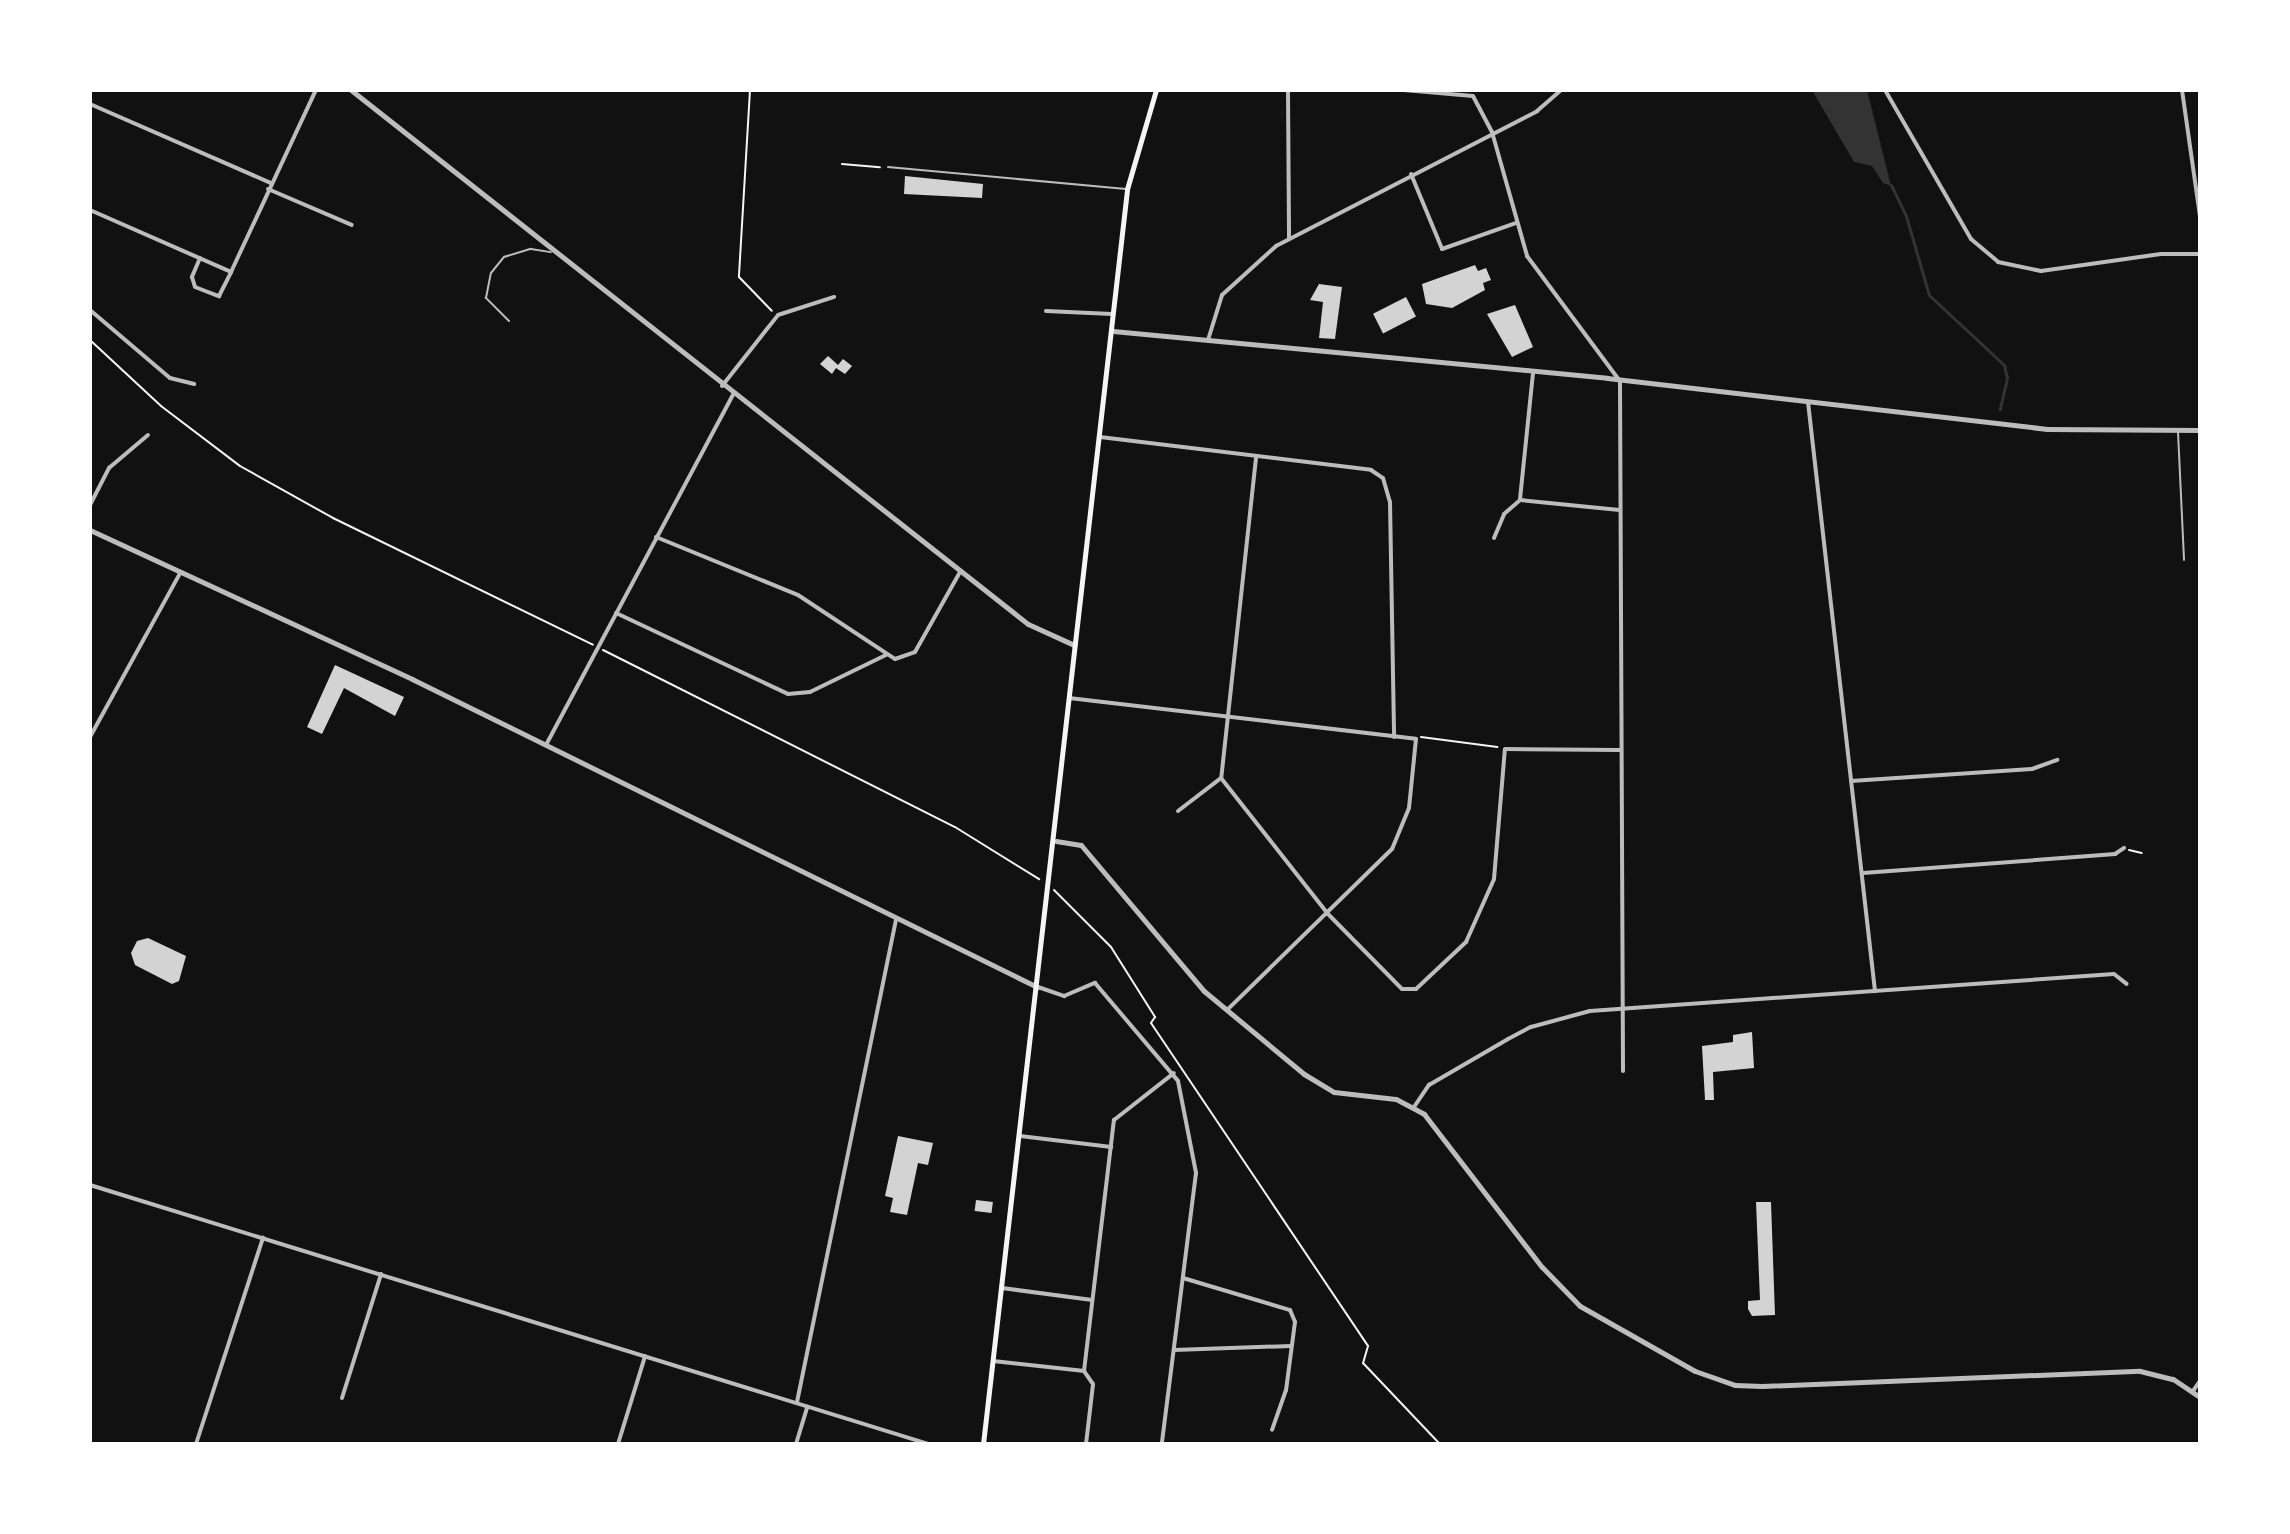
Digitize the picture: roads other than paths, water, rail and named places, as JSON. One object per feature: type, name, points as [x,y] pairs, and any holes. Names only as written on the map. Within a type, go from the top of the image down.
[{"type":"main road","points":[[983,1444],[1056,841],[1074,645],[1115,315],[1127,189],[1156,90]]},
{"type":"street","points":[[200,258],[191,280],[204,291],[219,296],[316,90]]},
{"type":"street","points":[[351,90],[551,252],[960,572],[1042,634],[1074,645]]},
{"type":"street","points":[[1288,90],[1289,240]]},
{"type":"street","points":[[1404,90],[1473,96],[1492,132],[1516,223],[1537,272],[1620,381],[1619,1008],[1623,1071]]},
{"type":"street","points":[[1208,340],[1222,295],[1289,240],[1537,111],[1561,90]]},
{"type":"street","points":[[1885,90],[1971,239],[2003,265],[2041,271],[2161,254],[2200,254]]},
{"type":"street","points":[[2182,90],[2200,217]]},
{"type":"street","points":[[90,104],[352,225]]},
{"type":"street","points":[[1411,174],[1442,249],[1516,223]]},
{"type":"street","points":[[90,210],[231,272]]},
{"type":"street","points":[[722,386],[778,315],[834,297]]},
{"type":"street","points":[[90,310],[170,378],[194,384]]},
{"type":"street","points":[[1046,311],[1115,315]]},
{"type":"street","points":[[1113,331],[1620,381],[2040,429],[2200,430]]},
{"type":"street","points":[[1494,538],[1504,514],[1520,500],[1533,374]]},
{"type":"street","points":[[546,745],[733,395]]},
{"type":"street","points":[[1808,401],[1875,991]]},
{"type":"street","points":[[90,505],[109,468],[148,435]]},
{"type":"street","points":[[1100,437],[1371,470],[1383,478],[1390,502],[1394,737]]},
{"type":"street","points":[[1256,458],[1224,717],[1221,778],[1328,914],[1402,989],[1416,989],[1466,942],[1494,879],[1505,749],[1620,750]]},
{"type":"street","points":[[1520,500],[1619,510]]},
{"type":"street","points":[[90,530],[546,745],[1038,987],[1064,996],[1095,983],[1174,1073],[1196,1173],[1162,1444]]},
{"type":"street","points":[[656,537],[798,595],[886,655],[900,659],[915,652],[960,572]]},
{"type":"street","points":[[90,737],[180,573]]},
{"type":"street","points":[[616,613],[788,694],[810,692],[886,655]]},
{"type":"street","points":[[1069,698],[1416,739],[1402,832],[1384,859],[1226,1012]]},
{"type":"street","points":[[1851,781],[2032,769],[2057,760]]},
{"type":"street","points":[[1178,811],[1221,778]]},
{"type":"street","points":[[1056,841],[1081,845],[1226,1012],[1321,1086],[1414,1107],[1542,1267],[1580,1306],[1716,1380],[1762,1386],[2131,1370],[2159,1374],[2200,1397]]},
{"type":"street","points":[[1863,873],[2115,854],[2124,848]]},
{"type":"street","points":[[797,1403],[896,918]]},
{"type":"street","points":[[1414,1107],[1429,1085],[1531,1027],[1619,1008],[2114,974],[2127,984]]},
{"type":"street","points":[[1086,1444],[1093,1384],[1084,1371],[1116,1115],[1174,1073]]},
{"type":"street","points":[[1020,1136],[1111,1147]]},
{"type":"street","points":[[90,1185],[929,1444]]},
{"type":"street","points":[[196,1444],[263,1238]]},
{"type":"street","points":[[342,1398],[381,1274]]},
{"type":"street","points":[[1183,1278],[1285,1307],[1295,1322],[1286,1390],[1272,1430]]},
{"type":"street","points":[[1002,1288],[1092,1300]]},
{"type":"street","points":[[1174,1350],[1292,1346]]},
{"type":"street","points":[[618,1444],[645,1356]]},
{"type":"street","points":[[993,1361],[1084,1371]]},
{"type":"street","points":[[2193,1391],[2200,1381]]},
{"type":"street","points":[[796,1444],[807,1407]]},
{"type":"lane","points":[[888,167],[1127,189]]},
{"type":"lane","points":[[509,321],[486,298],[491,273],[504,257],[531,249],[551,252]]},
{"type":"lane","points":[[2178,431],[2184,560]]},
{"type":"waterway","points":[[1891,185],[1906,216],[1929,295],[2004,365],[2007,378],[2000,409]]}]
